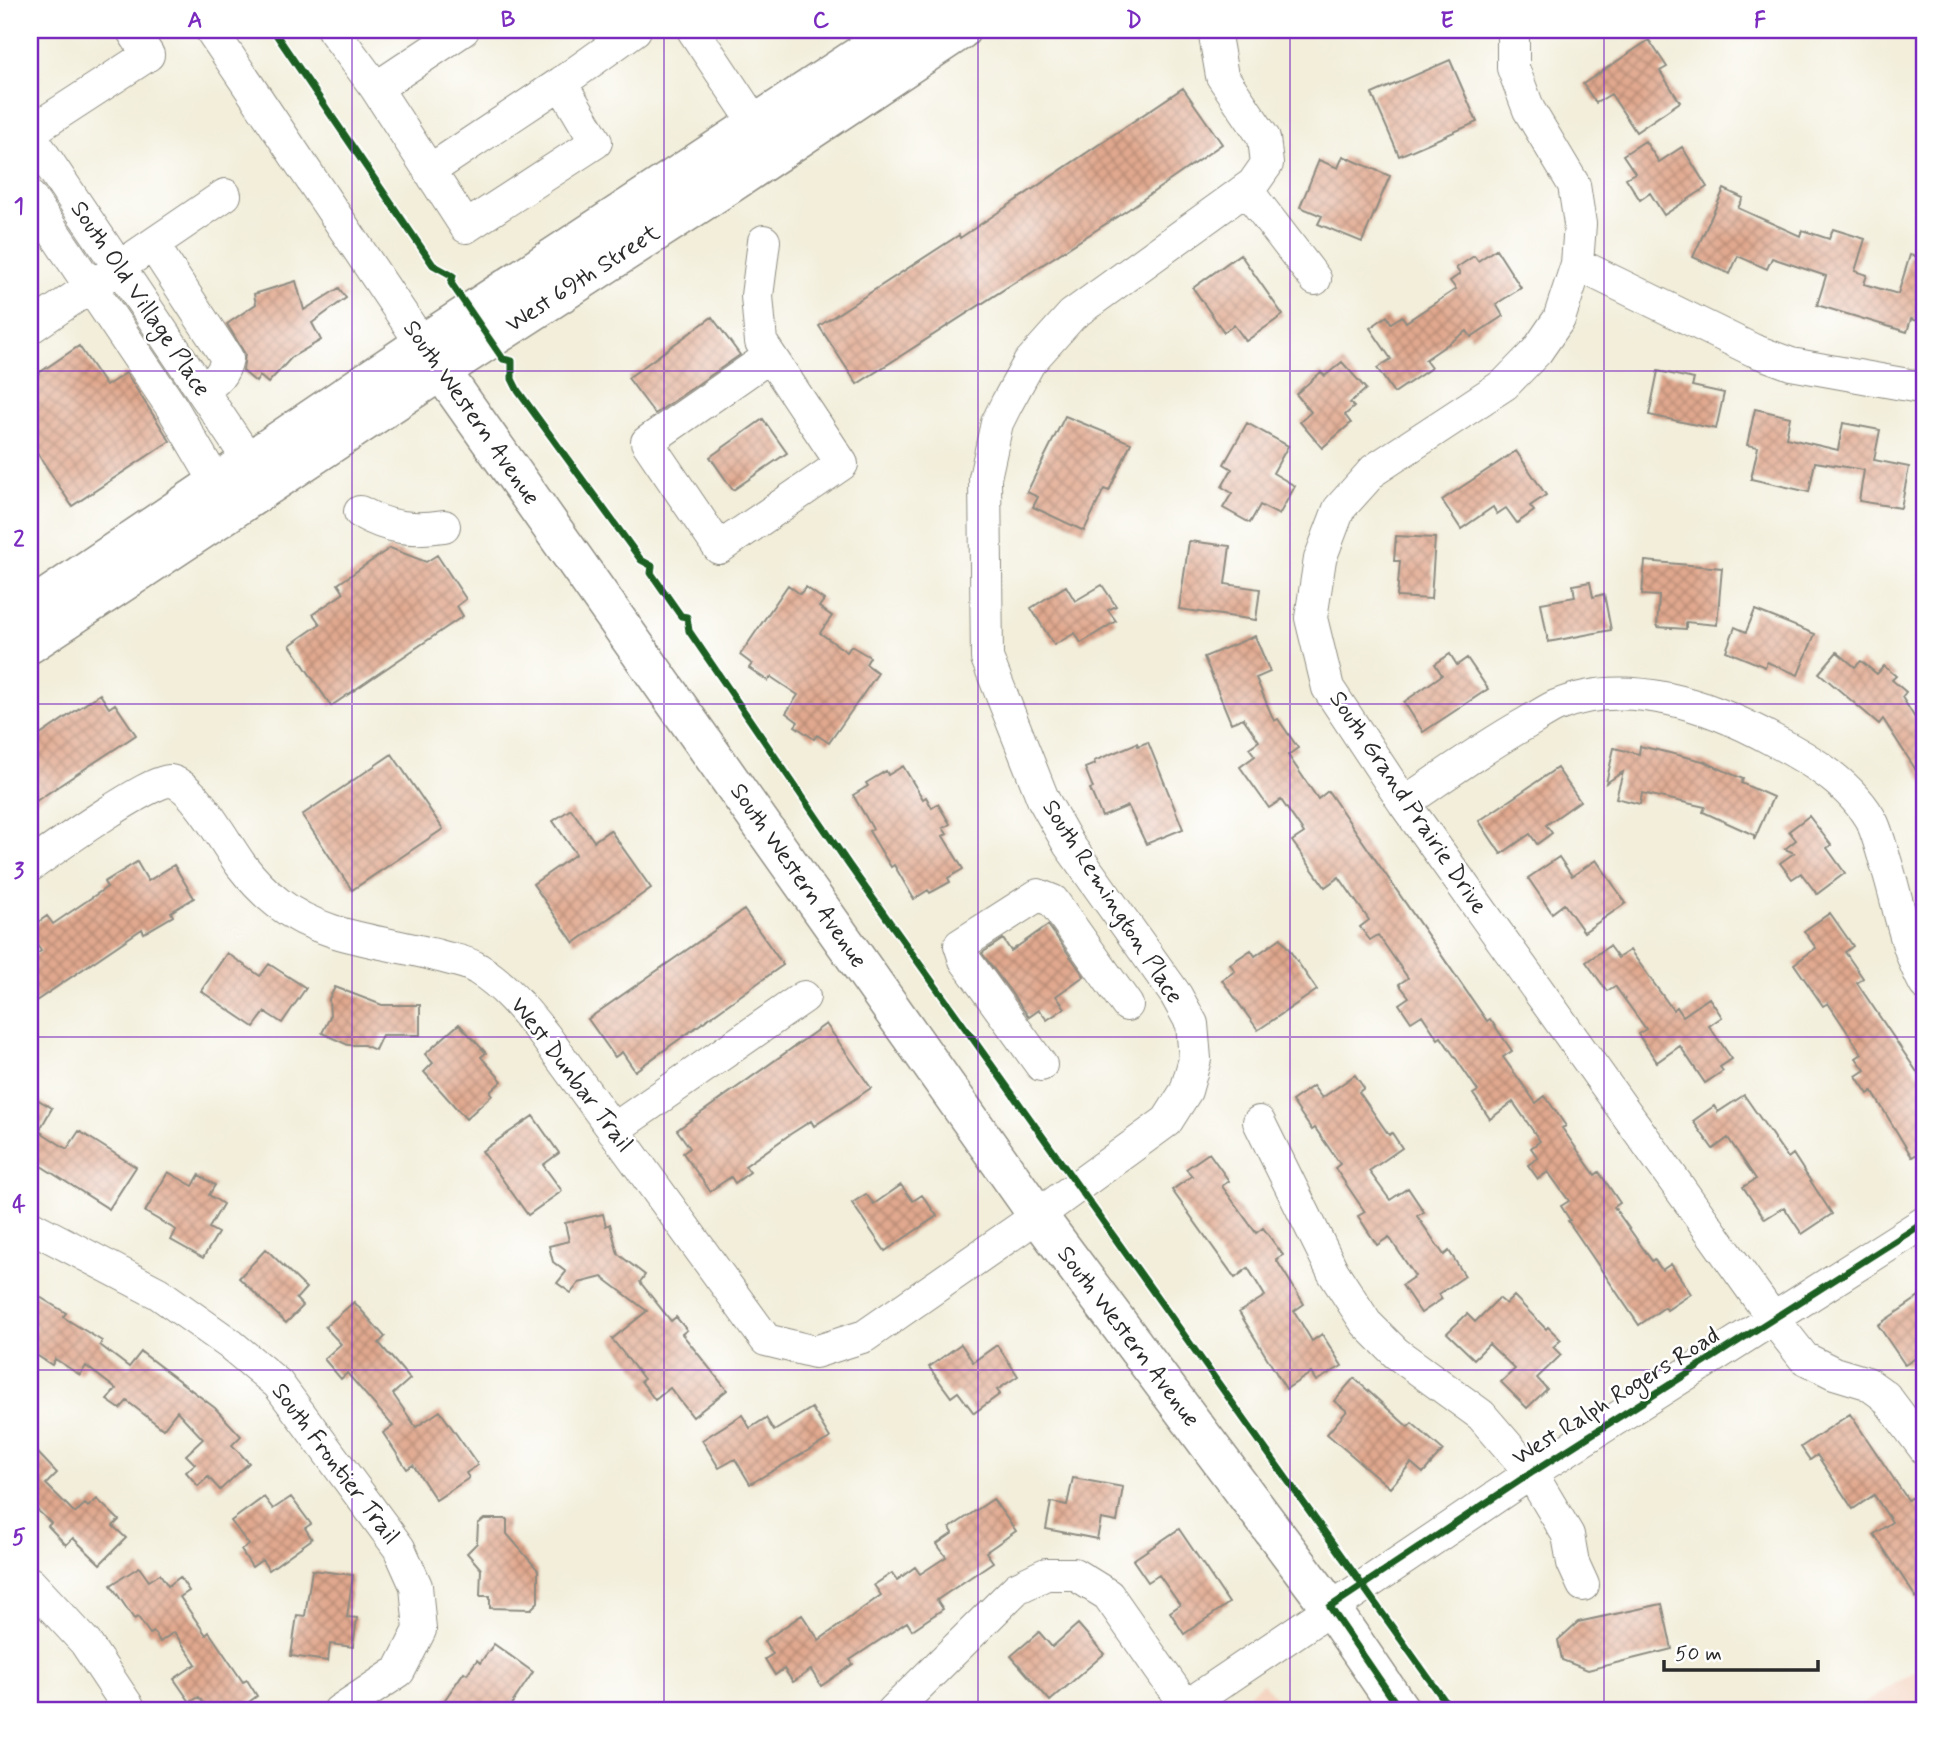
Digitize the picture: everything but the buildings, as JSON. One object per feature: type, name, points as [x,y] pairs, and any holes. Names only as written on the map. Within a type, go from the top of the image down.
[{"type":"main road","name":"West 69th Street","points":[[30,644],[755,123],[898,30]]},
{"type":"main road","name":"West 69th Street","points":[[30,609],[250,462],[730,184],[961,30]]},
{"type":"main road","name":"South Western Avenue","points":[[431,357],[1038,1216],[1330,1607],[1401,1711]]},
{"type":"street","points":[[30,133],[148,55],[132,30]]},
{"type":"street","name":"South Western Avenue","points":[[211,30],[431,357]]},
{"type":"street","points":[[333,30],[376,88],[466,227],[596,142],[561,83]]},
{"type":"street","points":[[376,88],[463,30]]},
{"type":"street","points":[[429,171],[635,30]]},
{"type":"street","points":[[693,30],[755,123]]},
{"type":"street","name":"South Remington Place","points":[[1038,1216],[1167,1121],[1186,1091],[1195,1059],[1192,1024],[1176,995],[1069,845],[1043,799],[987,659],[985,478],[997,423],[1018,383],[1029,363],[1072,315],[1253,184],[1267,164],[1264,138],[1223,76],[1214,30]]},
{"type":"street","name":"South Grand Prairie Drive","points":[[1513,30],[1513,68],[1529,110],[1574,185],[1580,224],[1577,264],[1559,319],[1537,351],[1505,384],[1374,470],[1339,509],[1320,559],[1311,618],[1328,688],[1404,803],[1774,1320],[1804,1358],[1834,1373],[1867,1383],[1885,1396],[1913,1406],[1925,1449]]},
{"type":"street","name":"South Old Village Place","points":[[30,133],[250,462]]},
{"type":"street","points":[[1246,189],[1315,279]]},
{"type":"street","points":[[30,328],[225,195]]},
{"type":"street","name":"South Old Village Place","points":[[30,197],[173,409],[217,484]]},
{"type":"street","points":[[764,241],[757,296],[761,342],[842,464],[719,548],[647,442],[770,356]]},
{"type":"street","points":[[153,245],[227,358],[217,380],[201,389]]},
{"type":"street","points":[[1577,264],[1754,350],[1779,359],[1838,374],[1925,388]]},
{"type":"street","points":[[360,512],[378,522],[418,530],[444,526]]},
{"type":"street","points":[[1404,803],[1497,739],[1557,706],[1592,697],[1629,693],[1683,701],[1742,722],[1797,752],[1857,799],[1873,824],[1907,940],[1925,984]]},
{"type":"street","name":"West Dunbar Trail","points":[[30,866],[141,793],[161,782],[174,782],[192,795],[243,867],[278,903],[316,926],[355,938],[409,947],[476,967],[516,999],[766,1340],[815,1352],[865,1336],[1038,1216]]},
{"type":"street","points":[[1041,1065],[965,960],[960,946],[1038,895],[1053,901],[1127,1005]]},
{"type":"street","points":[[613,1130],[804,998]]},
{"type":"street","points":[[1259,1122],[1333,1272],[1366,1323],[1396,1353],[1481,1415],[1531,1473],[1568,1535],[1573,1563],[1583,1585]]},
{"type":"street","name":"West Ralph Rogers Road","points":[[1182,1708],[1531,1473],[1925,1222]]},
{"type":"street","name":"South Frontier Trail","points":[[30,1226],[158,1293],[230,1344],[278,1384],[399,1548],[416,1586],[419,1630],[399,1671],[339,1711]]},
{"type":"street","points":[[893,1711],[1017,1588],[1046,1574],[1074,1574],[1108,1595],[1182,1708]]},
{"type":"street","points":[[30,1583],[85,1642],[131,1711]]},
{"type":"shaded area","points":[[1925,1664],[1925,1711],[1853,1711]]},
{"type":"shaded area","points":[[1263,1683],[1288,1711],[1225,1711]]},
{"type":"cycle path","points":[[273,30],[433,265],[453,276],[451,283],[503,359],[512,361],[512,379],[518,391],[641,560],[652,566],[651,573],[681,616],[687,617],[689,631],[849,865],[1452,1711]]},
{"type":"cycle path","points":[[1401,1711],[1330,1607],[1531,1473],[1925,1222]]}]
